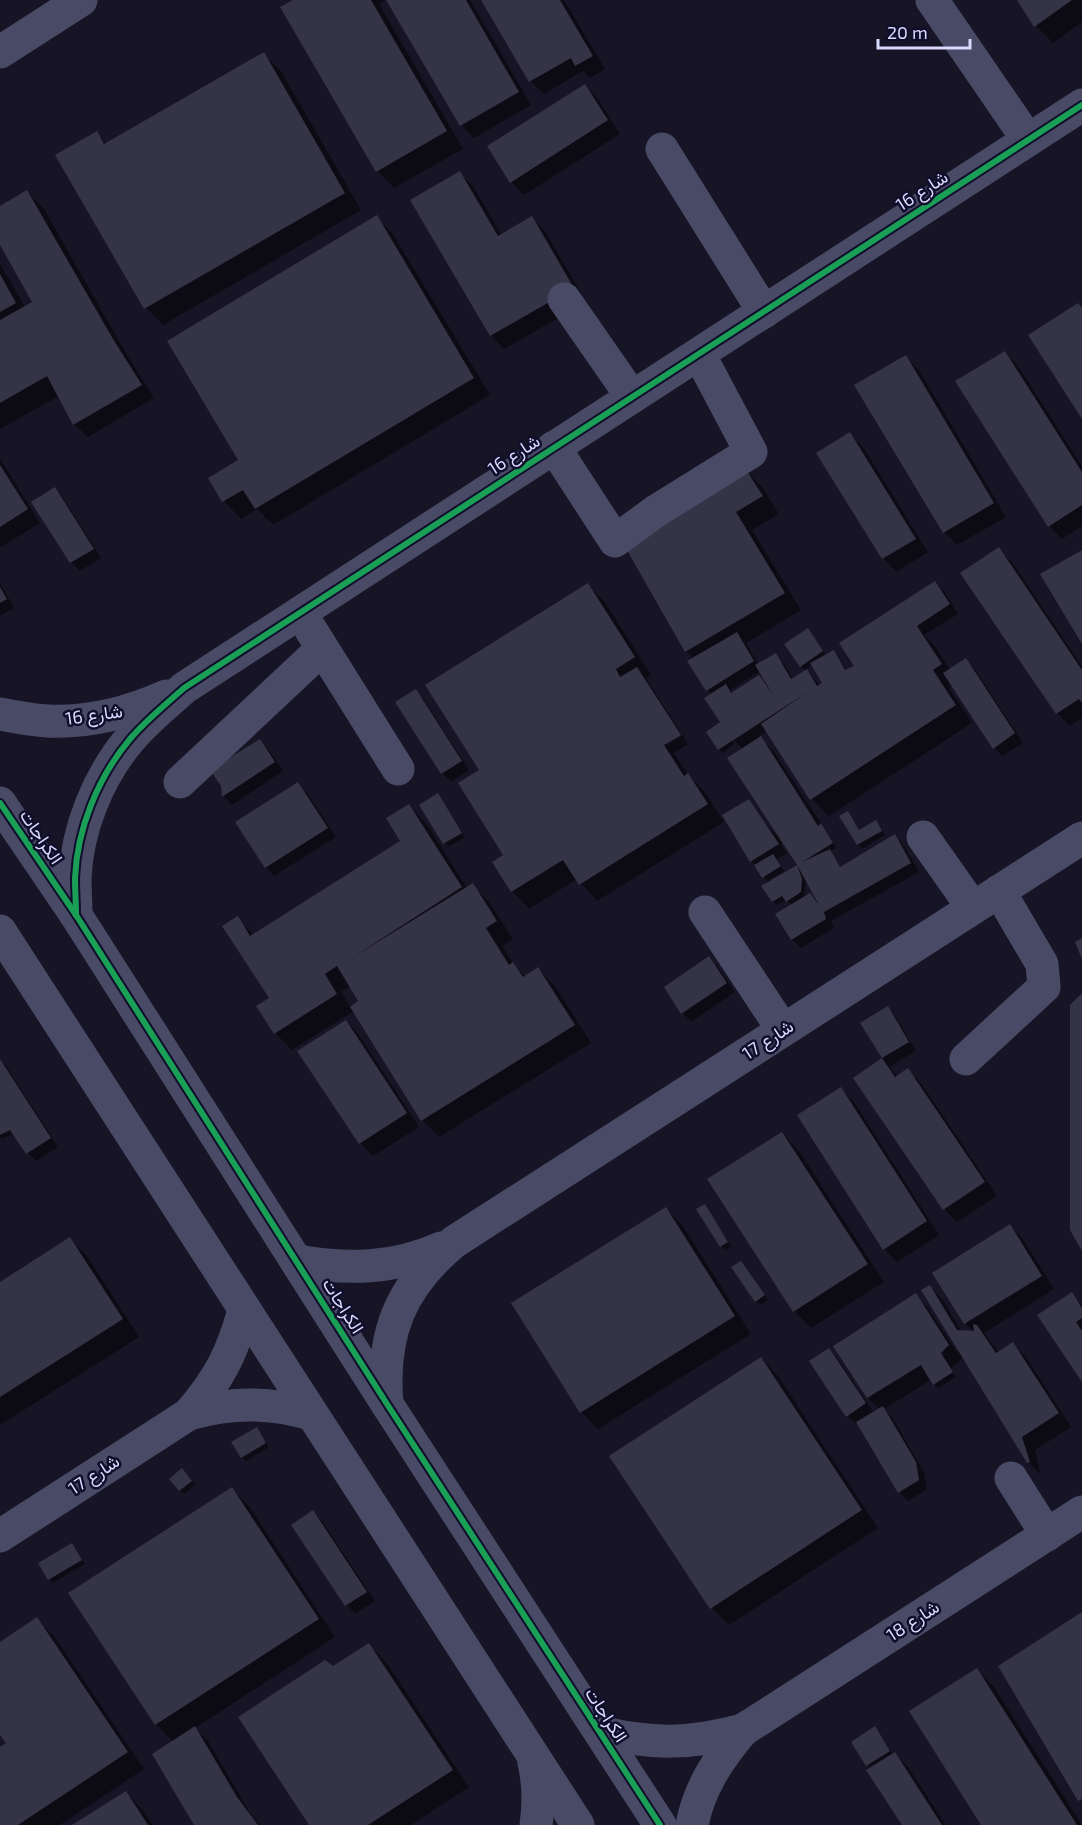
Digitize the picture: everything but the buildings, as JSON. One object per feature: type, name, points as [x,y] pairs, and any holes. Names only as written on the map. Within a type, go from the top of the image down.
[{"type":"street","points":[[0,52],[81,0]]},
{"type":"street","points":[[932,0],[1028,140]]},
{"type":"street","name":"شارع 16","points":[[0,714],[47,721],[94,719],[140,708],[184,688],[1082,105]]},
{"type":"street","points":[[662,149],[764,312]]},
{"type":"street","points":[[564,299],[632,398]]},
{"type":"street","points":[[554,447],[615,541],[656,512],[751,452],[699,354]]},
{"type":"street","points":[[300,613],[398,769]]},
{"type":"street","points":[[180,782],[322,649]]},
{"type":"street","name":"شارع 16","points":[[76,915],[75,877],[81,839],[92,804],[108,770],[130,738],[184,688]]},
{"type":"street","name":"الكراجات","points":[[0,803],[76,915],[387,1404],[660,1825]]},
{"type":"street","points":[[923,837],[986,900],[1042,964],[1044,987],[966,1059]]},
{"type":"street","name":"شارع 17","points":[[387,1404],[385,1377],[387,1351],[402,1301],[416,1279],[454,1242],[1082,838]]},
{"type":"street","points":[[705,912],[783,1030]]},
{"type":"street","points":[[0,931],[310,1414],[578,1825]]},
{"type":"street","name":"شارع 17","points":[[297,1261],[350,1268],[377,1266],[404,1261],[454,1242]]},
{"type":"street","name":"شارع 17","points":[[0,1536],[189,1414],[207,1393],[222,1370],[235,1341],[244,1310]]},
{"type":"street","name":"شارع 17","points":[[189,1414],[231,1404],[291,1408],[310,1414]]},
{"type":"street","points":[[1011,1478],[1047,1535]]},
{"type":"street","name":"شارع 18","points":[[692,1825],[702,1793],[713,1770],[743,1730],[1082,1512]]},
{"type":"street","name":"شارع 18","points":[[600,1732],[628,1740],[657,1743],[686,1742],[743,1730]]},
{"type":"street","points":[[533,1756],[538,1779],[539,1803],[536,1825]]},
{"type":"cycle path","points":[[76,915],[75,878],[80,841],[91,804],[99,787],[130,739],[184,688],[1082,105]]},
{"type":"cycle path","points":[[0,803],[76,915],[387,1404],[660,1825]]}]
